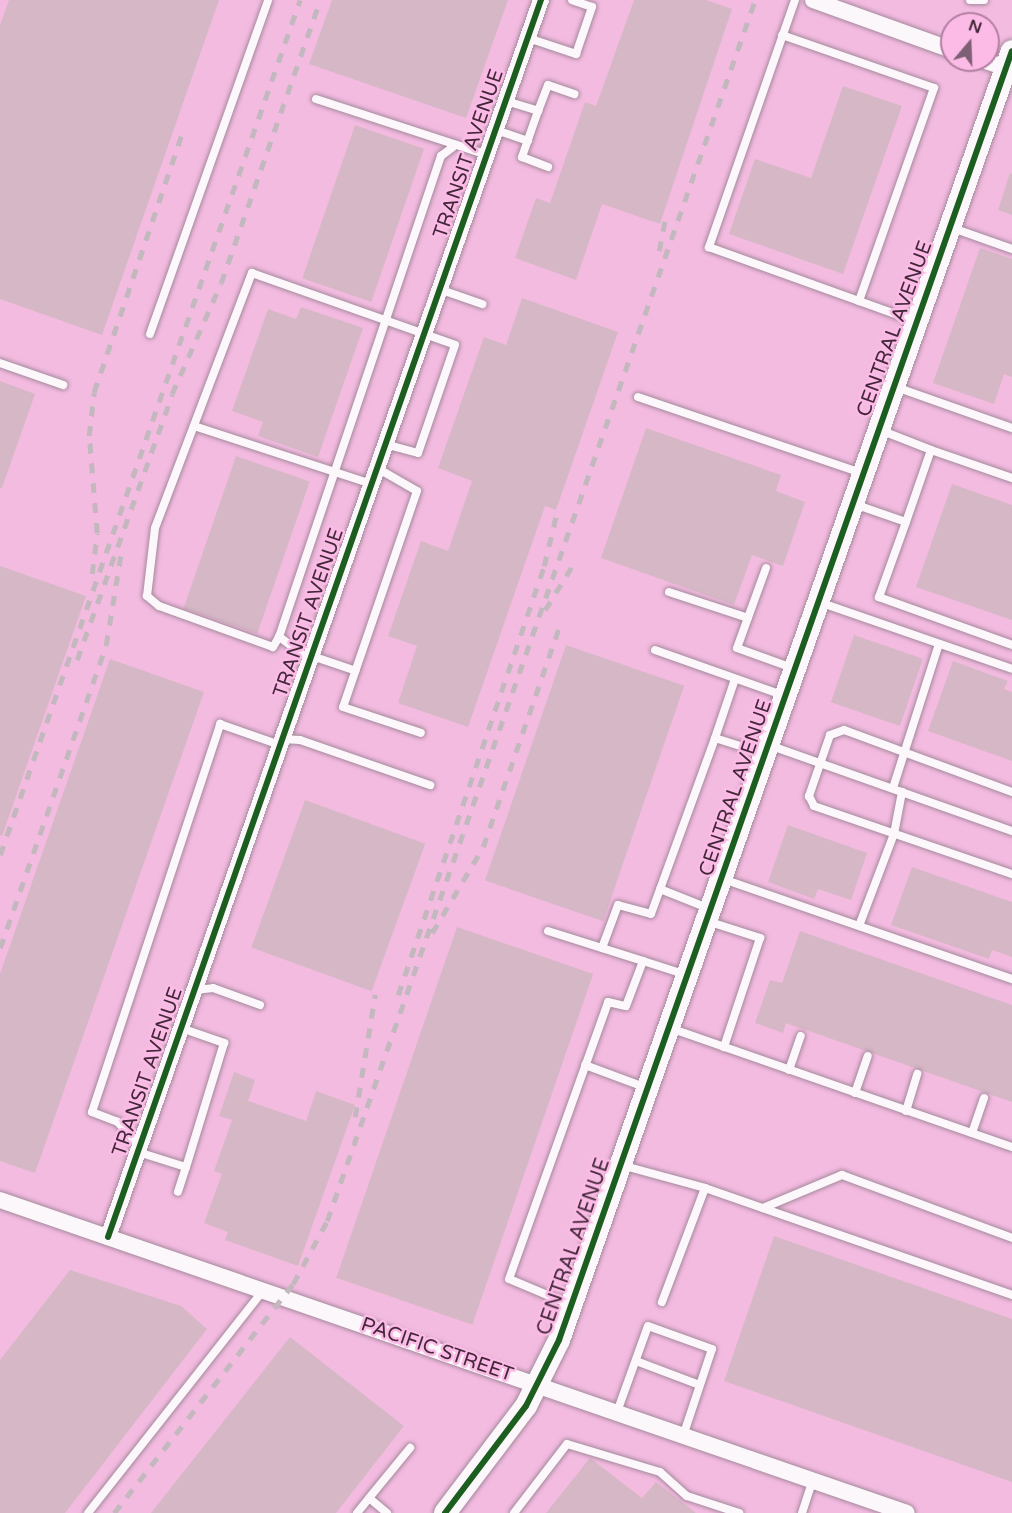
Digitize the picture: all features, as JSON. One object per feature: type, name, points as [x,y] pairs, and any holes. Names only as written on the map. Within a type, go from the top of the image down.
[{"type":"street","name":"TRANSIT AVENUE","points":[[108,1237],[541,0]]},
{"type":"street","points":[[813,0],[940,46]]},
{"type":"street","name":"CENTRAL AVENUE","points":[[444,1513],[513,1426],[538,1385],[572,1305],[819,602],[892,385],[1010,63]]},
{"type":"street","name":"PACIFIC STREET","points":[[0,1200],[907,1513]]},
{"type":"lane","points":[[150,334],[268,0]]},
{"type":"lane","points":[[528,38],[576,54],[592,7],[572,0]]},
{"type":"lane","points":[[795,0],[709,247],[915,321]]},
{"type":"lane","points":[[970,0],[984,0]]},
{"type":"lane","points":[[783,35],[934,88],[858,301]]},
{"type":"lane","points":[[548,166],[522,158],[538,111],[548,85],[574,94]]},
{"type":"lane","points":[[316,99],[453,147],[487,155]]},
{"type":"lane","points":[[506,101],[538,111]]},
{"type":"lane","points":[[496,130],[528,141]]},
{"type":"lane","points":[[386,444],[418,453],[455,345],[423,335],[387,318],[252,273],[155,528],[147,596],[159,606],[273,647],[279,637],[387,318],[441,156],[453,147]]},
{"type":"lane","points":[[949,227],[1012,249]]},
{"type":"lane","points":[[439,290],[482,304]]},
{"type":"lane","points":[[0,363],[63,385]]},
{"type":"lane","points":[[892,385],[1012,428]]},
{"type":"lane","points":[[638,397],[861,473]]},
{"type":"lane","points":[[194,426],[372,484]]},
{"type":"lane","points":[[877,429],[1012,478]]},
{"type":"lane","points":[[931,450],[879,597],[1012,645]]},
{"type":"lane","points":[[377,468],[417,491],[343,707],[421,733]]},
{"type":"lane","points":[[851,503],[906,522]]},
{"type":"lane","points":[[766,568],[737,648],[795,669]]},
{"type":"lane","points":[[669,592],[748,618]]},
{"type":"lane","points":[[819,602],[1012,669]]},
{"type":"lane","points":[[279,637],[311,658],[356,670]]},
{"type":"lane","points":[[892,788],[939,644]]},
{"type":"lane","points":[[655,650],[785,696]]},
{"type":"lane","points":[[602,948],[618,904],[651,914],[735,679]]},
{"type":"lane","points":[[186,1167],[139,1149],[118,1122],[92,1112],[220,724],[281,742],[300,740],[430,786]]},
{"type":"lane","points":[[1012,792],[904,750],[835,731],[819,762],[809,796],[814,806],[1012,874]]},
{"type":"lane","points":[[715,738],[819,762],[1012,831]]},
{"type":"lane","points":[[860,926],[894,834],[902,792]]},
{"type":"lane","points":[[721,879],[1012,979]]},
{"type":"lane","points":[[660,889],[760,938],[724,1047]]},
{"type":"lane","points":[[548,931],[687,975]]},
{"type":"lane","points":[[572,1305],[509,1279],[608,1002],[626,1006],[643,961]]},
{"type":"lane","points":[[195,990],[213,988],[260,1005]]},
{"type":"lane","points":[[178,1192],[224,1043],[181,1028]]},
{"type":"lane","points":[[669,1028],[1012,1147]]},
{"type":"lane","points":[[789,1070],[801,1036]]},
{"type":"lane","points":[[855,1093],[868,1056]]},
{"type":"lane","points":[[585,1065],[648,1088]]},
{"type":"lane","points":[[906,1111],[917,1074]]},
{"type":"lane","points":[[972,1133],[984,1098]]},
{"type":"lane","points":[[621,1165],[705,1188],[1012,1294]]},
{"type":"lane","points":[[763,1208],[842,1175],[1012,1238]]},
{"type":"lane","points":[[662,1302],[705,1188]]},
{"type":"lane","points":[[88,1513],[263,1290]]},
{"type":"lane","points":[[617,1412],[648,1326],[712,1349],[683,1436]]},
{"type":"lane","points":[[636,1361],[700,1385]]},
{"type":"lane","points":[[514,1513],[567,1444],[660,1472],[687,1496],[739,1513]]},
{"type":"lane","points":[[357,1513],[410,1448]]},
{"type":"lane","points":[[802,1513],[813,1480]]},
{"type":"lane","points":[[369,1498],[387,1513]]},
{"type":"shaded area","points":[[0,0],[1012,0],[1012,1513],[0,1513]]},
{"type":"building","points":[[9,0],[219,0],[102,335],[0,299],[0,25]]},
{"type":"building","points":[[332,0],[508,0],[466,118],[309,64]]},
{"type":"building","points":[[634,0],[706,0],[732,9],[660,224],[602,204],[576,280],[515,258],[536,198],[550,203],[585,102],[596,106]]},
{"type":"building","points":[[843,86],[902,106],[843,274],[729,234],[755,159],[811,178]]},
{"type":"building","points":[[355,125],[424,149],[371,302],[302,278]]},
{"type":"building","points":[[1010,173],[1012,174],[1012,215],[998,210]]},
{"type":"building","points":[[980,248],[1012,259],[1012,377],[1004,374],[994,404],[933,383]]},
{"type":"building","points":[[522,298],[618,332],[556,510],[545,506],[468,727],[398,703],[417,646],[388,636],[421,541],[448,551],[472,481],[438,468],[484,337],[506,345]]},
{"type":"building","points":[[301,307],[363,328],[318,457],[258,436],[263,422],[232,411],[268,309],[296,319]]},
{"type":"building","points":[[0,381],[35,394],[2,488],[0,488]]},
{"type":"building","points":[[646,428],[781,475],[776,491],[805,502],[783,566],[752,555],[734,605],[601,558]]},
{"type":"building","points":[[236,456],[310,481],[257,634],[184,608]]},
{"type":"building","points":[[952,484],[1012,505],[1012,620],[916,587]]},
{"type":"building","points":[[0,566],[86,596],[2,836],[0,835]]},
{"type":"building","points":[[854,635],[923,659],[900,726],[831,702]]},
{"type":"building","points":[[566,645],[684,686],[603,921],[485,880]]},
{"type":"building","points":[[110,659],[204,692],[35,1173],[0,1161],[0,974]]},
{"type":"building","points":[[953,661],[1008,681],[1004,689],[1012,692],[1012,761],[928,731]]},
{"type":"building","points":[[305,800],[425,844],[372,991],[251,948]]},
{"type":"building","points":[[788,825],[867,853],[851,900],[818,889],[814,899],[768,882]]},
{"type":"building","points":[[912,867],[1012,902],[1012,957],[992,950],[989,959],[891,925]]},
{"type":"building","points":[[457,927],[593,974],[472,1325],[336,1278]]},
{"type":"building","points":[[800,931],[1012,1005],[1012,1102],[786,1023],[783,1033],[755,1023],[770,980],[782,983]]},
{"type":"building","points":[[234,1072],[255,1080],[248,1101],[306,1121],[316,1091],[355,1105],[298,1266],[225,1240],[228,1232],[204,1223],[222,1174],[214,1171],[232,1120],[219,1116]]},
{"type":"building","points":[[774,1236],[1012,1319],[1012,1482],[724,1381]]},
{"type":"building","points":[[70,1270],[181,1306],[207,1329],[65,1513],[0,1513],[0,1360]]},
{"type":"building","points":[[290,1337],[404,1426],[336,1513],[151,1513]]},
{"type":"building","points":[[590,1458],[642,1498],[656,1482],[696,1513],[546,1513]]},
{"type":"railway","points":[[0,855],[300,0]]},
{"type":"railway","points":[[77,660],[172,394],[221,283],[320,0]]},
{"type":"railway","points":[[114,1513],[293,1284],[327,1221],[755,0]]},
{"type":"railway","points":[[92,574],[97,533],[89,436],[94,392],[183,130]]},
{"type":"railway","points":[[659,251],[665,220]]},
{"type":"railway","points":[[398,995],[544,566],[556,516]]},
{"type":"railway","points":[[0,948],[106,645],[121,553]]},
{"type":"railway","points":[[545,610],[574,563]]},
{"type":"railway","points":[[432,933],[483,847],[560,625]]},
{"type":"railway","points":[[355,1117],[375,995]]},
{"type":"cycle path","points":[[108,1237],[541,0]]},
{"type":"cycle path","points":[[445,1513],[526,1406],[559,1340],[1012,51]]}]
